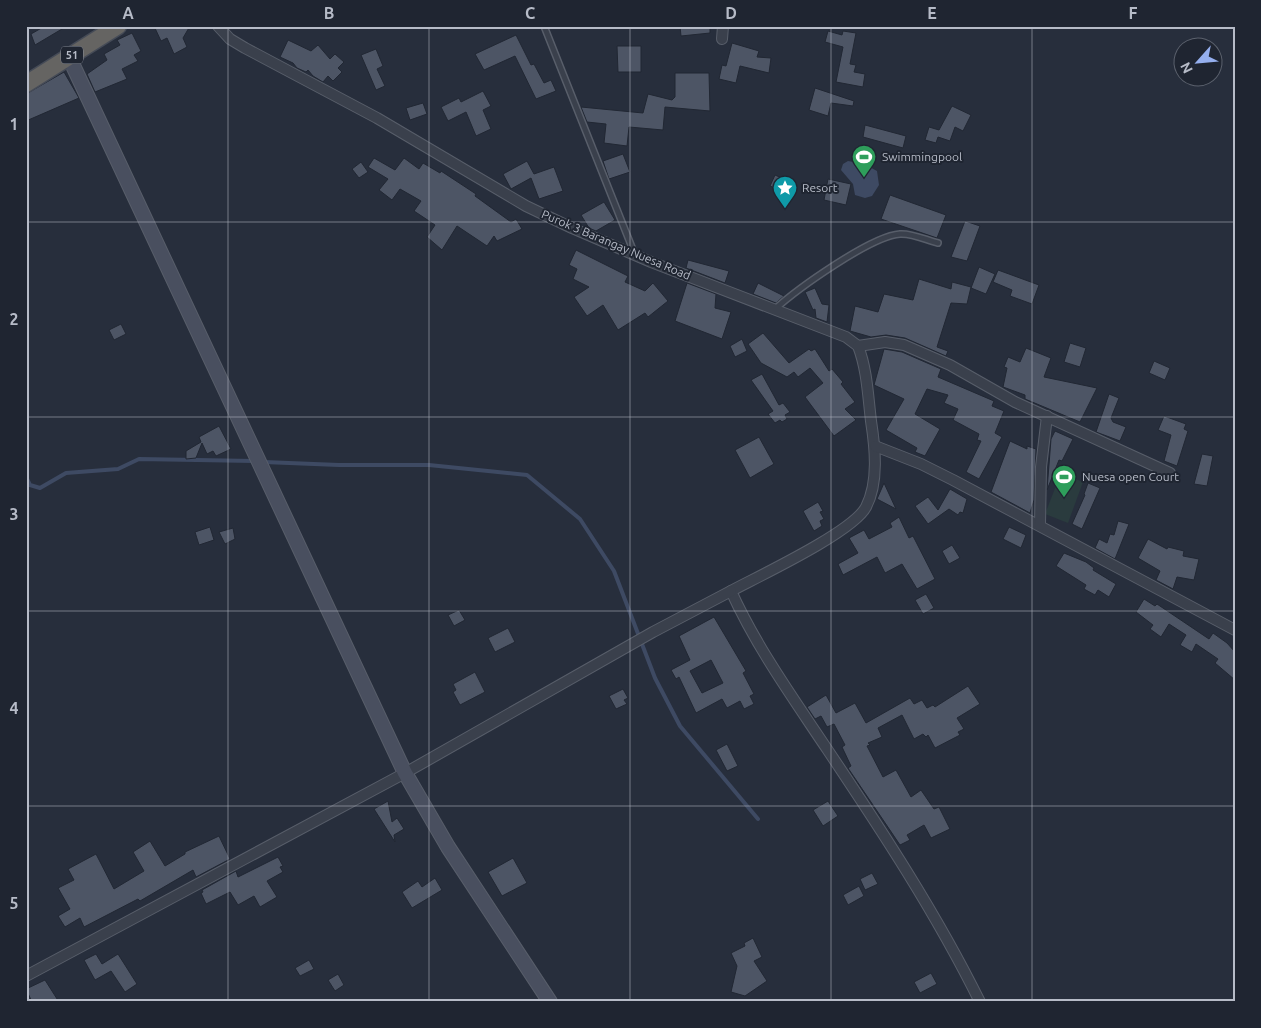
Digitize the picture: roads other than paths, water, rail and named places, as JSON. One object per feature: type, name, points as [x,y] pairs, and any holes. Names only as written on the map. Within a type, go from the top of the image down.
[{"type":"highway","name":"51","points":[[26,84],[118,26]]},
{"type":"main road","points":[[69,57],[405,773],[448,847],[550,1002]]},
{"type":"street","name":"Purok 3 Barangay Nuesa Road","points":[[218,26],[230,39],[245,48],[377,118],[526,206],[635,255],[846,337],[858,346]]},
{"type":"street","points":[[722,39],[723,26]]},
{"type":"street","points":[[26,976],[405,773],[653,632],[846,527],[867,506],[872,482],[875,446],[864,369],[858,346],[885,342],[904,345],[950,365],[1015,402],[1170,474]]},
{"type":"street","points":[[1040,525],[1041,467],[1048,416]]},
{"type":"street","points":[[875,446],[921,464],[1040,525],[1235,630]]},
{"type":"street","points":[[731,591],[758,646],[922,897],[956,954],[980,1002]]},
{"type":"lane","points":[[544,26],[635,255]]},
{"type":"lane","points":[[774,310],[796,290],[877,241],[894,235],[905,234],[938,243]]},
{"type":"water","name":"Swimmingpool","points":[[848,161],[864,164],[877,171],[879,185],[872,196],[865,198],[855,195],[853,184],[841,170],[843,164]]},
{"type":"waterway","points":[[26,477],[30,485],[40,488],[66,473],[118,469],[139,459],[254,461]]},
{"type":"waterway","points":[[264,462],[339,465],[429,465],[527,475],[580,519],[614,571],[655,678],[680,726],[758,819]]},
{"type":"place","name":"Swimmingpool","points":[[864,178]]},
{"type":"place","name":"Resort","points":[[785,209]]},
{"type":"place","name":"Nuesa open Court","points":[[1064,498]]}]
